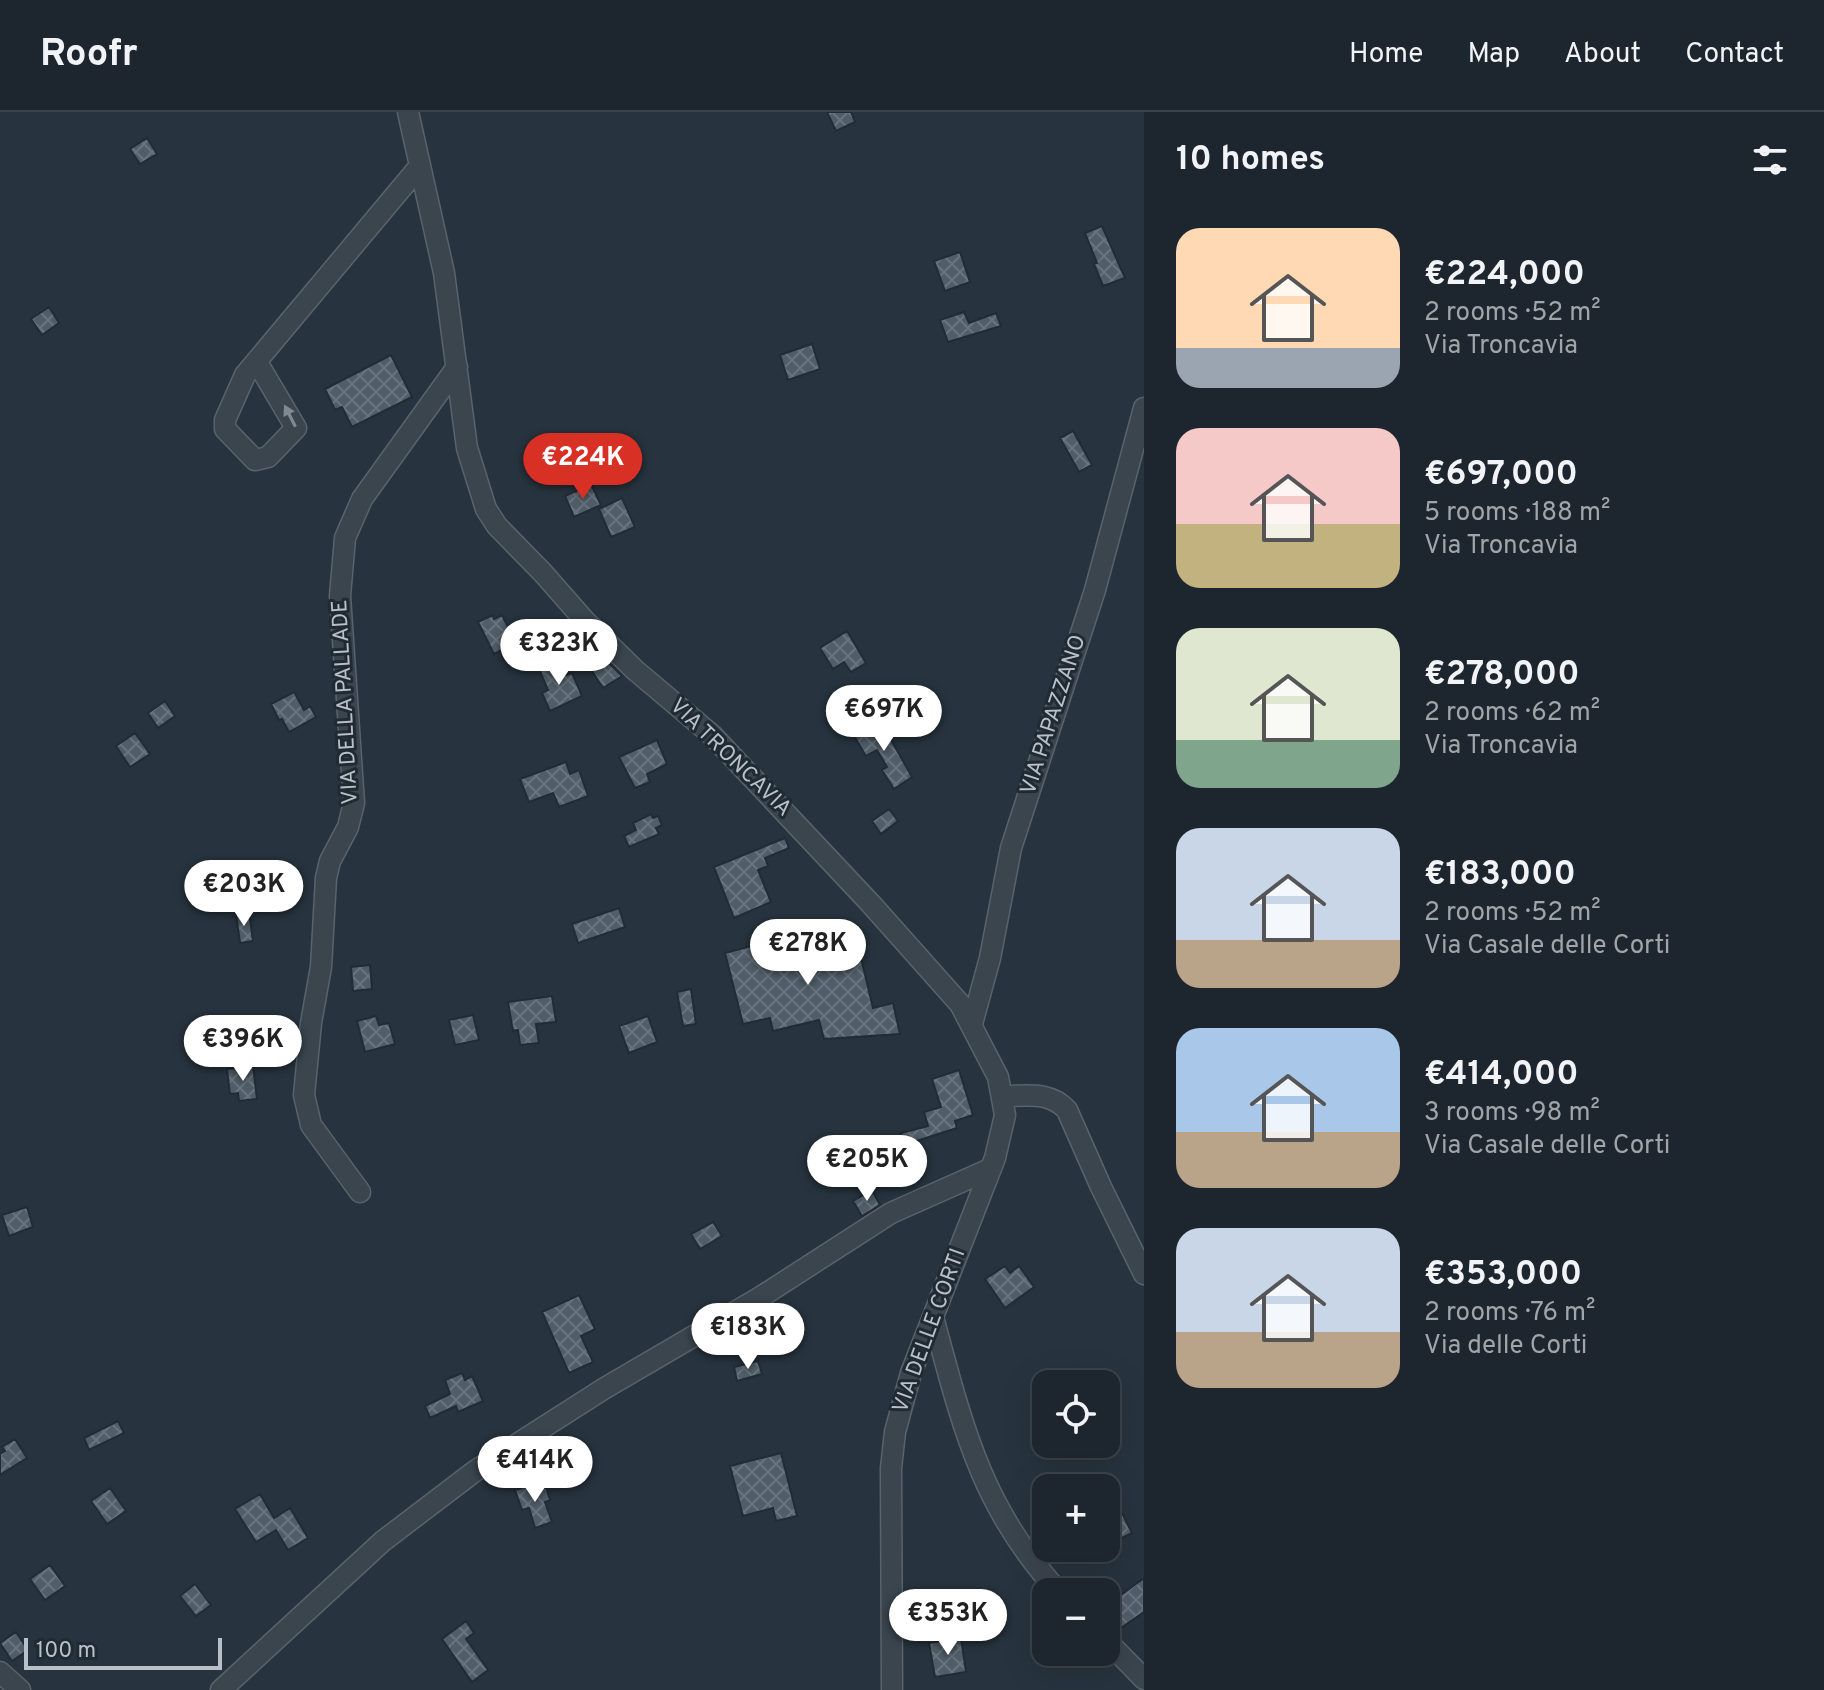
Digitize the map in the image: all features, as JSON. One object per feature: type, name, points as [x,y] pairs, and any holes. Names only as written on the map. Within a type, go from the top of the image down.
[{"type":"street","name":"VIA TRONCAVIA","points":[[408,112],[444,273],[467,448],[479,492],[497,526],[635,670],[692,716],[722,746],[960,1004],[998,1077],[1003,1096],[1005,1115],[990,1169]]},
{"type":"street","points":[[257,362],[296,428],[268,457],[259,460],[250,458],[228,434],[224,425],[240,382],[419,167]]},
{"type":"street","name":"VIA DELLA PALLADE","points":[[360,1192],[311,1125],[304,1095],[311,1023],[321,967],[327,873],[348,827],[354,803],[340,596],[342,554],[349,523],[362,499],[457,367]]},
{"type":"street","name":"VIA PAPAZZANO","points":[[972,1024],[990,958],[1011,848],[1095,590],[1144,408]]},
{"type":"street","points":[[1003,1096],[1044,1096],[1058,1101],[1067,1110],[1144,1274]]},
{"type":"street","points":[[221,1690],[383,1541],[475,1471],[614,1382],[759,1298],[891,1213],[990,1169]]},
{"type":"street","name":"VIA DELLE CORTI","points":[[892,1690],[893,1445],[905,1392],[990,1169]]},
{"type":"street","points":[[933,1317],[963,1425],[984,1483],[1016,1540],[1047,1578]]},
{"type":"street","points":[[1120,1654],[1144,1679]]},
{"type":"street","points":[[0,1672],[20,1690]]},
{"type":"building","points":[[827,112],[851,112],[855,122],[836,131]]},
{"type":"building","points":[[147,138],[157,154],[140,164],[130,149]]},
{"type":"building","points":[[1102,226],[1125,278],[1103,286],[1085,233]]},
{"type":"building","points":[[960,252],[970,282],[945,291],[934,261]]},
{"type":"building","points":[[49,307],[59,323],[42,335],[31,319]]},
{"type":"building","points":[[964,312],[969,323],[996,313],[1001,326],[948,342],[940,320]]},
{"type":"building","points":[[812,344],[820,369],[788,380],[780,355]]},
{"type":"building","points":[[391,355],[412,397],[352,427],[342,407],[335,410],[325,389]]},
{"type":"building","points":[[1073,431],[1092,465],[1079,472],[1060,438]]},
{"type":"building","points":[[591,484],[601,505],[574,517],[565,496]]},
{"type":"building","points":[[622,498],[635,527],[611,537],[599,509]]},
{"type":"building","points":[[493,615],[494,619],[502,615],[516,643],[494,654],[478,622]]},
{"type":"building","points":[[847,631],[866,663],[851,672],[844,662],[833,669],[820,648]]},
{"type":"building","points":[[604,658],[622,676],[603,688],[590,668]]},
{"type":"building","points":[[560,663],[566,675],[572,673],[582,696],[550,711],[542,693],[548,690],[539,669]]},
{"type":"building","points":[[294,692],[304,710],[310,706],[316,717],[289,732],[271,704]]},
{"type":"building","points":[[165,701],[175,716],[158,728],[148,713]]},
{"type":"building","points":[[880,720],[912,777],[894,789],[882,770],[887,767],[877,750],[866,756],[854,736]]},
{"type":"building","points":[[135,733],[150,754],[130,767],[116,746]]},
{"type":"building","points":[[657,740],[667,764],[647,774],[650,782],[635,788],[619,757]]},
{"type":"building","points":[[566,762],[570,774],[579,770],[588,796],[559,807],[553,793],[529,802],[520,779]]},
{"type":"building","points":[[889,809],[898,821],[881,834],[872,821]]},
{"type":"building","points":[[651,814],[653,818],[658,816],[662,825],[656,828],[659,834],[629,847],[624,836],[636,830],[633,823]]},
{"type":"building","points":[[785,838],[789,848],[765,858],[768,866],[758,870],[771,902],[734,918],[714,867]]},
{"type":"building","points":[[619,908],[625,927],[578,943],[572,924]]},
{"type":"building","points":[[249,912],[253,941],[240,943],[236,914]]},
{"type":"building","points":[[797,930],[798,936],[808,933],[812,948],[856,937],[873,1008],[893,1003],[900,1034],[824,1039],[819,1020],[773,1031],[770,1018],[743,1024],[725,953]]},
{"type":"building","points":[[370,965],[372,989],[353,991],[351,967]]},
{"type":"building","points":[[691,989],[696,1024],[683,1026],[677,992]]},
{"type":"building","points":[[552,996],[556,1022],[536,1024],[539,1043],[520,1045],[518,1030],[513,1031],[508,1002]]},
{"type":"building","points":[[473,1015],[479,1040],[455,1045],[449,1020]]},
{"type":"building","points":[[376,1016],[379,1025],[389,1023],[395,1044],[365,1052],[357,1021]]},
{"type":"building","points":[[648,1016],[657,1042],[629,1053],[619,1026]]},
{"type":"building","points":[[253,1066],[257,1099],[239,1101],[238,1093],[230,1094],[227,1069]]},
{"type":"building","points":[[959,1070],[973,1115],[955,1121],[957,1128],[904,1145],[901,1133],[928,1126],[924,1112],[941,1107],[932,1079]]},
{"type":"building","points":[[872,1190],[880,1205],[862,1216],[853,1201]]},
{"type":"building","points":[[27,1207],[33,1227],[9,1236],[2,1215]]},
{"type":"building","points":[[713,1222],[722,1236],[700,1249],[691,1234]]},
{"type":"building","points":[[1005,1266],[1010,1273],[1019,1266],[1034,1287],[1005,1308],[985,1279]]},
{"type":"building","points":[[579,1295],[595,1329],[581,1336],[593,1362],[569,1373],[542,1312]]},
{"type":"building","points":[[758,1361],[762,1374],[737,1381],[734,1367]]},
{"type":"building","points":[[462,1373],[465,1380],[472,1376],[483,1401],[458,1412],[456,1406],[430,1418],[425,1406],[450,1394],[445,1380]]},
{"type":"building","points":[[118,1421],[124,1433],[89,1450],[84,1438]]},
{"type":"building","points":[[15,1439],[27,1458],[0,1475],[0,1454],[5,1451],[2,1447]]},
{"type":"building","points":[[781,1453],[797,1516],[776,1521],[773,1508],[743,1516],[730,1466]]},
{"type":"building","points":[[531,1485],[534,1492],[546,1487],[550,1500],[545,1502],[552,1522],[535,1528],[529,1508],[522,1510],[515,1490]]},
{"type":"building","points":[[110,1488],[126,1511],[107,1524],[91,1501]]},
{"type":"building","points":[[260,1494],[274,1518],[290,1508],[308,1538],[288,1550],[276,1530],[256,1542],[235,1509]]},
{"type":"building","points":[[1120,1514],[1132,1533],[1120,1539]]},
{"type":"building","points":[[50,1565],[65,1586],[45,1600],[30,1579]]},
{"type":"building","points":[[1144,1578],[1144,1612],[1120,1629],[1120,1596]]},
{"type":"building","points":[[195,1584],[211,1605],[196,1616],[180,1596]]},
{"type":"building","points":[[466,1621],[474,1633],[466,1639],[488,1670],[472,1682],[442,1639]]},
{"type":"building","points":[[16,1632],[28,1650],[12,1661],[0,1643]]},
{"type":"building","points":[[961,1638],[966,1672],[935,1677],[929,1643]]}]
